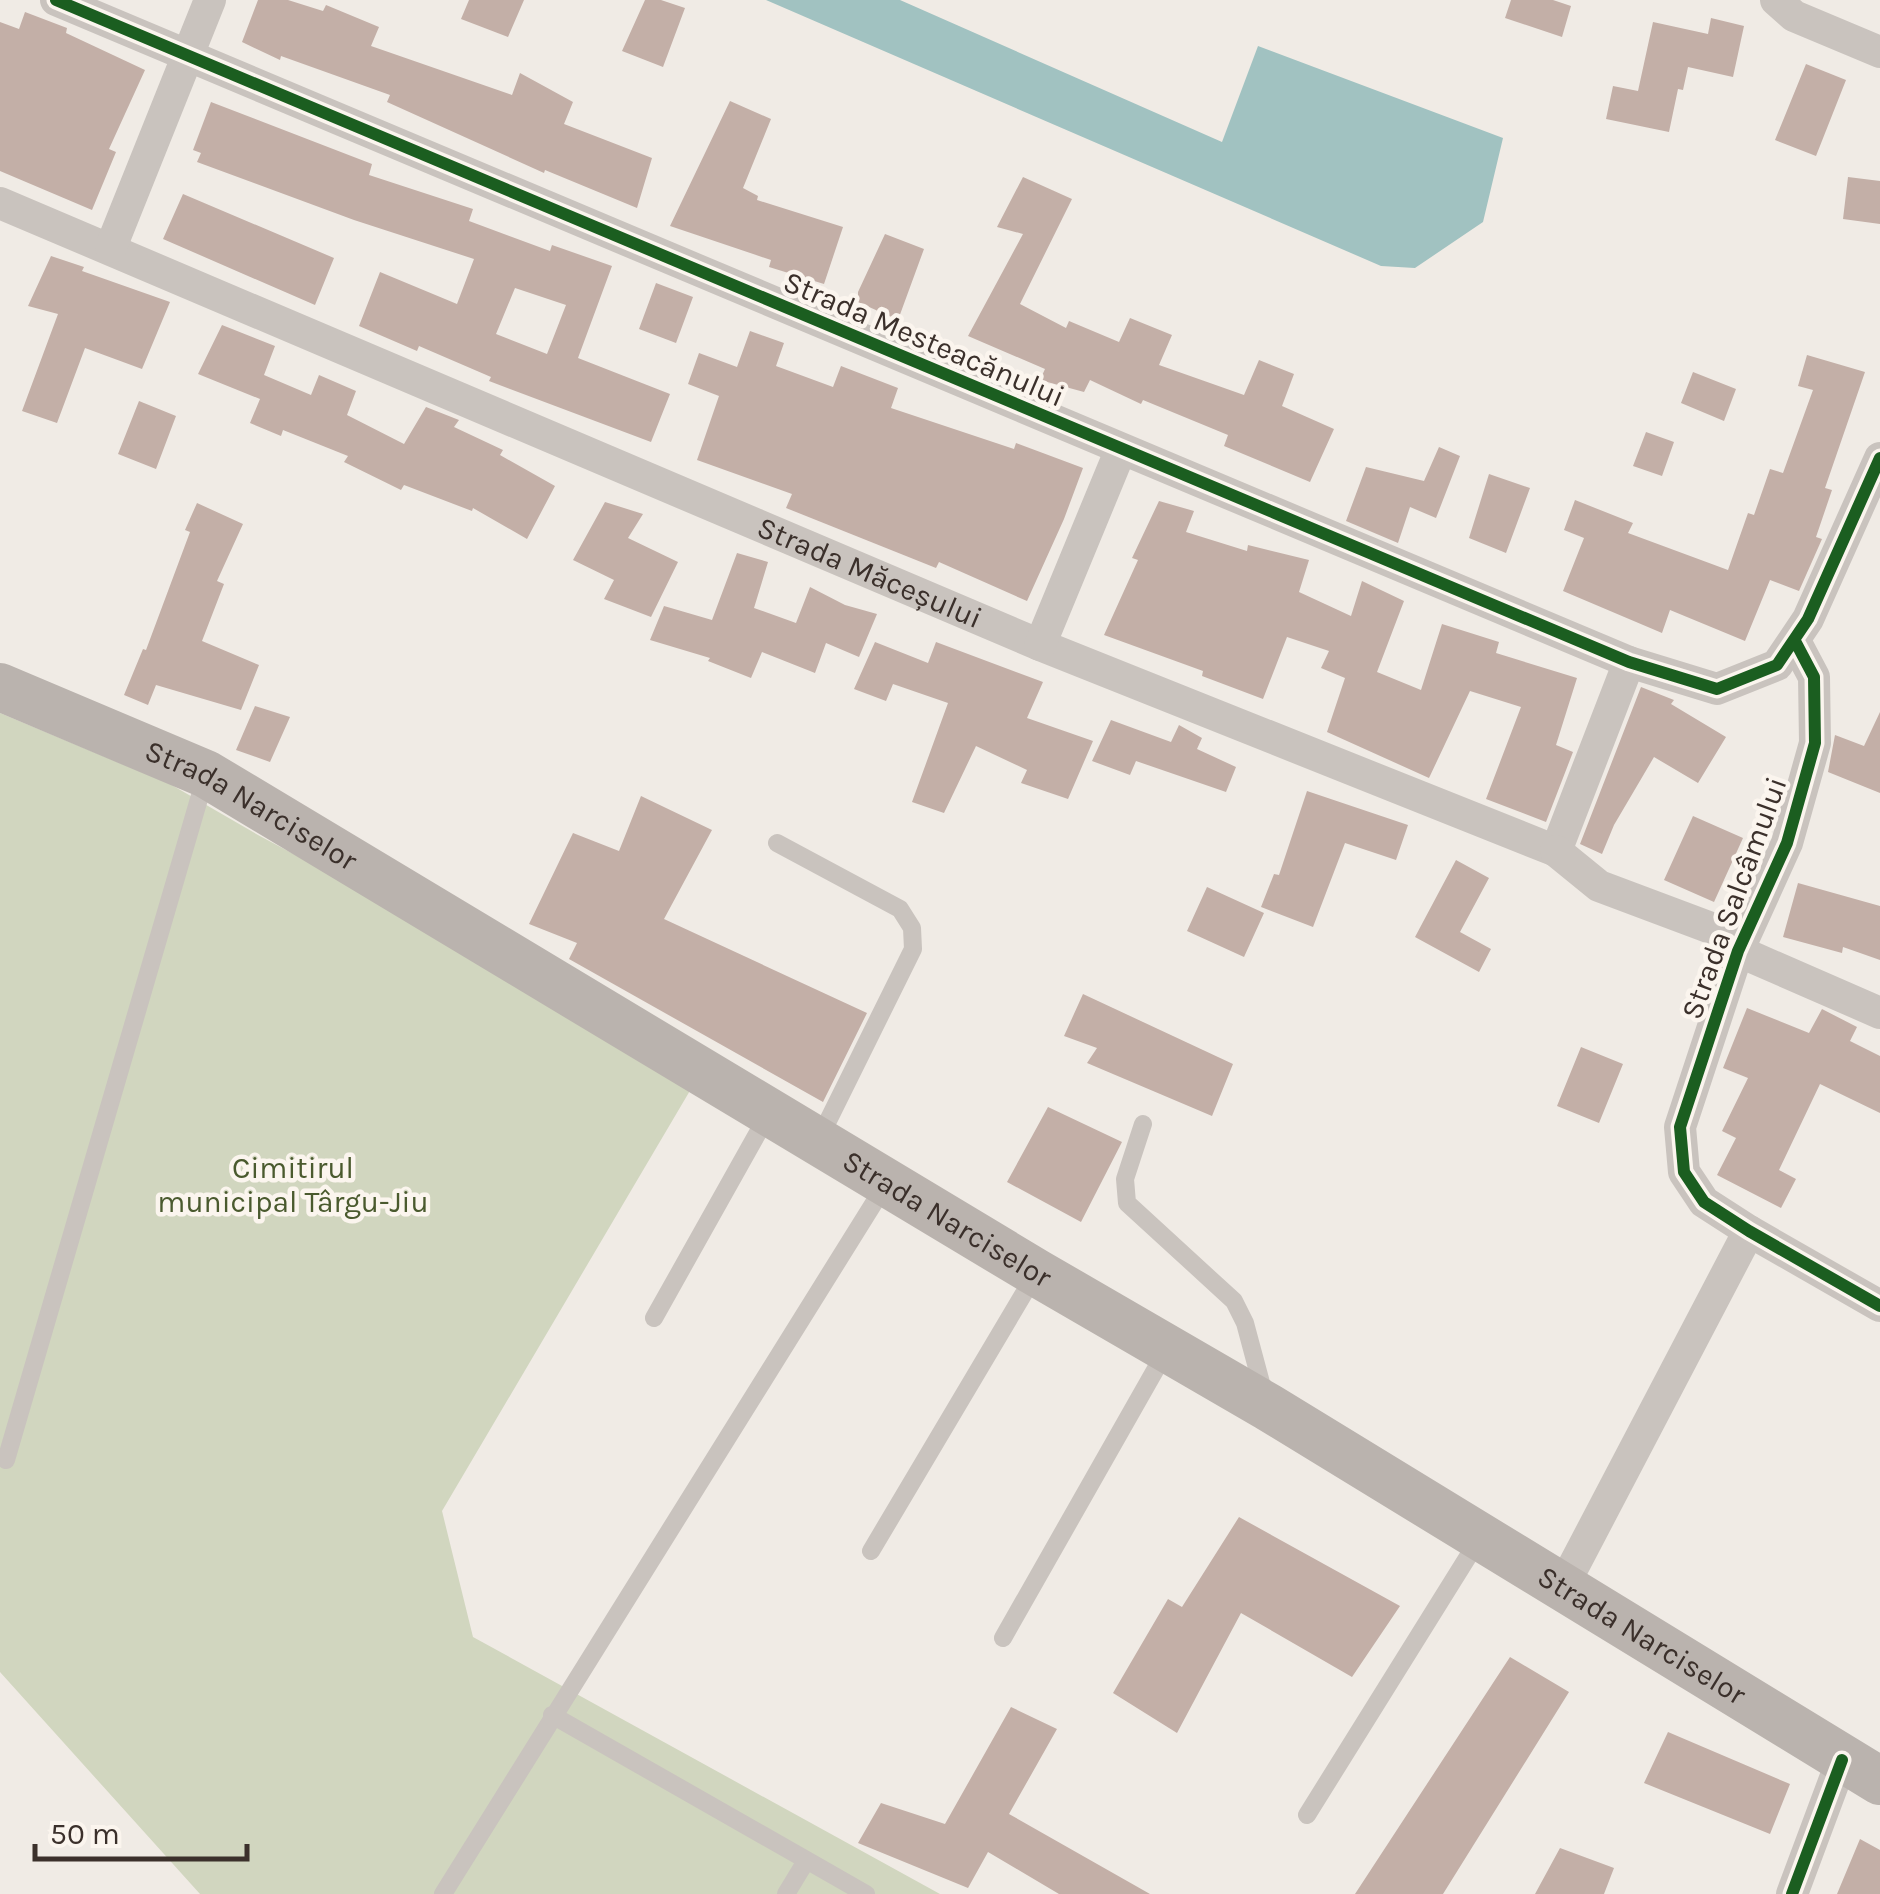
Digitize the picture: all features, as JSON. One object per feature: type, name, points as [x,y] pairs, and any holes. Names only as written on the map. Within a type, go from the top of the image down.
[{"type":"main road","name":"Strada Narciselor","points":[[0,687],[206,774],[1268,1407],[1480,1539],[1722,1682],[1861,1771]]},
{"type":"street","name":"Strada Mesteacănului","points":[[56,0],[1628,662],[1718,689],[1786,653]]},
{"type":"street","points":[[111,248],[210,0]]},
{"type":"street","points":[[1776,0],[1794,16],[1880,50]]},
{"type":"street","name":"Strada Măceșului","points":[[0,202],[1040,645],[1556,851],[1599,886],[1672,911],[1880,1013]]},
{"type":"street","points":[[1040,645],[1121,449]]},
{"type":"street","points":[[1786,653],[1808,619],[1880,458]]},
{"type":"street","name":"Strada Salcâmului","points":[[1786,653],[1814,676],[1815,743],[1787,843],[1740,945],[1680,1127],[1684,1172],[1704,1202],[1880,1306]]},
{"type":"street","points":[[1556,851],[1628,662]]},
{"type":"street","points":[[1562,1588],[1749,1232]]},
{"type":"street","points":[[1792,1894],[1861,1771]]},
{"type":"lane","points":[[6,1460],[206,774]]},
{"type":"lane","points":[[777,843],[900,908],[912,928],[913,950],[818,1142]]},
{"type":"lane","points":[[654,1318],[769,1112]]},
{"type":"lane","points":[[1142,1124],[1125,1180],[1127,1203],[1234,1301],[1246,1323],[1268,1407]]},
{"type":"lane","points":[[442,1894],[887,1182]]},
{"type":"lane","points":[[871,1551],[1036,1272]]},
{"type":"lane","points":[[1003,1638],[1167,1348]]},
{"type":"lane","points":[[1307,1815],[1480,1539]]},
{"type":"lane","points":[[552,1715],[866,1894]]},
{"type":"lane","points":[[786,1894],[806,1861]]},
{"type":"green space","name":"Cimitirul municipal Târgu-Jiu","points":[[0,713],[170,784],[701,1072],[442,1511],[473,1637],[940,1894],[200,1894],[0,1672]]},
{"type":"water","points":[[766,0],[900,0],[1222,142],[1258,46],[1503,138],[1483,222],[1415,268],[1381,266]]},
{"type":"building","points":[[258,0],[288,0],[323,11],[326,5],[379,27],[371,46],[512,95],[520,73],[573,102],[564,124],[652,158],[637,208],[545,170],[544,173],[387,102],[390,95],[281,56],[280,60],[242,42]]},
{"type":"building","points":[[469,0],[524,0],[508,37],[461,19]]},
{"type":"building","points":[[645,0],[661,0],[685,8],[663,67],[622,51]]},
{"type":"building","points":[[1511,0],[1553,0],[1571,6],[1562,37],[1505,18]]},
{"type":"building","points":[[25,12],[67,28],[66,33],[145,70],[109,149],[116,152],[92,210],[0,171],[0,22],[19,29]]},
{"type":"building","points":[[1711,18],[1744,26],[1733,77],[1688,67],[1683,90],[1678,89],[1669,132],[1606,119],[1613,86],[1638,91],[1653,22],[1708,34]]},
{"type":"building","points":[[1806,64],[1846,80],[1816,156],[1775,140]]},
{"type":"building","points":[[730,101],[771,119],[743,188],[758,196],[757,200],[843,227],[824,284],[769,267],[771,260],[670,226]]},
{"type":"building","points":[[211,102],[372,164],[369,175],[473,209],[469,221],[550,251],[552,245],[612,266],[578,358],[670,394],[651,442],[489,381],[491,377],[419,346],[417,351],[359,326],[380,272],[457,304],[474,259],[197,162],[201,153],[193,150]],"holes":[[[515,288],[566,305],[547,354],[496,334]]]},
{"type":"building","points":[[1023,177],[1072,199],[1020,304],[1066,328],[1069,321],[1119,342],[1130,318],[1172,335],[1159,365],[1244,395],[1259,360],[1294,374],[1282,406],[1334,429],[1310,482],[1224,446],[1228,435],[1143,400],[1141,404],[1090,380],[1084,392],[1040,380],[1045,369],[968,336],[1023,234],[997,227]]},
{"type":"building","points":[[1848,177],[1880,181],[1880,224],[1843,219]]},
{"type":"building","points":[[183,194],[334,258],[315,305],[163,239]]},
{"type":"building","points":[[885,234],[924,249],[898,320],[858,302],[858,292]]},
{"type":"building","points":[[51,256],[170,302],[142,369],[85,348],[57,423],[22,411],[58,314],[28,306]]},
{"type":"building","points":[[656,283],[693,297],[676,343],[639,329]]},
{"type":"building","points":[[222,325],[275,346],[264,375],[311,395],[319,375],[356,391],[347,415],[404,444],[426,407],[459,420],[454,427],[503,450],[500,455],[555,486],[527,539],[473,508],[472,511],[404,485],[401,490],[344,462],[348,456],[283,430],[281,436],[250,423],[260,399],[198,374]]},
{"type":"building","points":[[750,331],[784,343],[776,366],[833,387],[841,366],[898,388],[891,408],[1014,449],[1016,443],[1083,468],[1027,601],[939,562],[936,568],[786,508],[792,494],[697,460],[719,396],[688,384],[699,353],[737,367]]},
{"type":"building","points":[[1807,355],[1865,372],[1825,488],[1832,490],[1816,537],[1822,539],[1799,591],[1770,580],[1745,641],[1670,610],[1662,633],[1563,591],[1584,538],[1564,530],[1575,500],[1633,523],[1628,533],[1728,570],[1748,513],[1754,515],[1770,469],[1783,473],[1813,390],[1798,386]]},
{"type":"building","points":[[1693,372],[1736,389],[1724,421],[1681,403]]},
{"type":"building","points":[[139,401],[176,416],[156,469],[118,454]]},
{"type":"building","points":[[1646,432],[1674,442],[1662,476],[1633,466]]},
{"type":"building","points":[[1439,447],[1460,456],[1436,518],[1410,507],[1398,543],[1346,521],[1366,467],[1424,481]]},
{"type":"building","points":[[1489,474],[1530,488],[1506,553],[1469,538]]},
{"type":"building","points":[[1159,501],[1194,511],[1186,532],[1247,551],[1248,545],[1309,560],[1299,592],[1351,616],[1362,581],[1404,601],[1377,672],[1421,690],[1442,624],[1499,642],[1496,653],[1577,678],[1556,745],[1573,752],[1546,822],[1486,799],[1521,707],[1470,691],[1429,778],[1327,732],[1345,678],[1321,668],[1329,651],[1287,637],[1263,699],[1202,676],[1203,671],[1104,635],[1138,560],[1132,558]]},
{"type":"building","points":[[605,502],[643,514],[628,538],[678,562],[651,617],[604,599],[614,580],[573,560]]},
{"type":"building","points":[[197,503],[243,524],[217,581],[224,584],[202,641],[259,665],[241,710],[156,685],[148,705],[124,695],[143,649],[146,650]]},
{"type":"building","points":[[737,553],[768,562],[754,608],[796,623],[810,587],[845,605],[877,614],[859,657],[826,643],[815,673],[762,652],[751,678],[708,661],[710,658],[650,640],[664,606],[712,620]]},
{"type":"building","points":[[875,642],[928,663],[936,642],[1043,682],[1027,718],[1093,741],[1068,799],[1021,783],[1027,770],[976,746],[944,813],[912,802],[948,703],[893,684],[886,701],[854,689]]},
{"type":"building","points":[[1641,687],[1674,700],[1671,704],[1726,737],[1698,783],[1654,757],[1614,825],[1602,854],[1580,844]]},
{"type":"building","points":[[255,706],[290,717],[270,762],[236,750]]},
{"type":"building","points":[[1880,712],[1880,793],[1828,772],[1835,735],[1864,746]]},
{"type":"building","points":[[1111,720],[1171,742],[1179,725],[1202,738],[1197,749],[1236,767],[1226,792],[1136,761],[1130,775],[1092,761]]},
{"type":"building","points":[[1307,791],[1408,825],[1396,860],[1345,843],[1313,927],[1261,907],[1274,874],[1279,875]]},
{"type":"building","points":[[641,796],[712,830],[664,919],[867,1013],[823,1102],[569,959],[577,943],[529,924],[573,833],[619,851]]},
{"type":"building","points":[[1693,816],[1743,838],[1714,902],[1664,880]]},
{"type":"building","points":[[1456,860],[1489,878],[1460,932],[1491,949],[1479,972],[1415,937]]},
{"type":"building","points":[[1798,883],[1880,906],[1880,960],[1843,947],[1842,953],[1783,937]]},
{"type":"building","points":[[1207,887],[1264,913],[1244,957],[1187,931]]},
{"type":"building","points":[[1083,994],[1233,1064],[1212,1116],[1087,1063],[1097,1048],[1064,1036]]},
{"type":"building","points":[[1747,1008],[1809,1033],[1822,1009],[1857,1027],[1850,1041],[1880,1056],[1880,1113],[1820,1084],[1779,1170],[1796,1179],[1781,1208],[1717,1175],[1736,1138],[1722,1131],[1748,1078],[1723,1068]]},
{"type":"building","points":[[1581,1047],[1623,1064],[1599,1123],[1557,1106]]},
{"type":"building","points":[[1048,1107],[1122,1142],[1081,1222],[1007,1182]]},
{"type":"building","points":[[1239,1517],[1400,1606],[1352,1677],[1241,1613],[1177,1733],[1113,1693],[1168,1599],[1182,1607]]},
{"type":"building","points":[[1510,1657],[1569,1692],[1443,1894],[1355,1894]]},
{"type":"building","points":[[1011,1707],[1057,1729],[1009,1814],[1150,1894],[1059,1894],[988,1852],[968,1888],[858,1843],[881,1803],[945,1824]]},
{"type":"building","points":[[1668,1732],[1790,1784],[1770,1834],[1644,1783]]},
{"type":"building","points":[[1860,1839],[1880,1850],[1880,1894],[1837,1894]]},
{"type":"building","points":[[1560,1848],[1614,1868],[1604,1894],[1535,1894]]},
{"type":"cycle path","points":[[56,0],[1629,662],[1717,689],[1777,665],[1808,619],[1880,458]]},
{"type":"cycle path","points":[[1795,641],[1814,677],[1815,743],[1787,843],[1738,951],[1680,1127],[1684,1172],[1704,1202],[1880,1306]]},
{"type":"cycle path","points":[[1792,1894],[1842,1760]]}]
